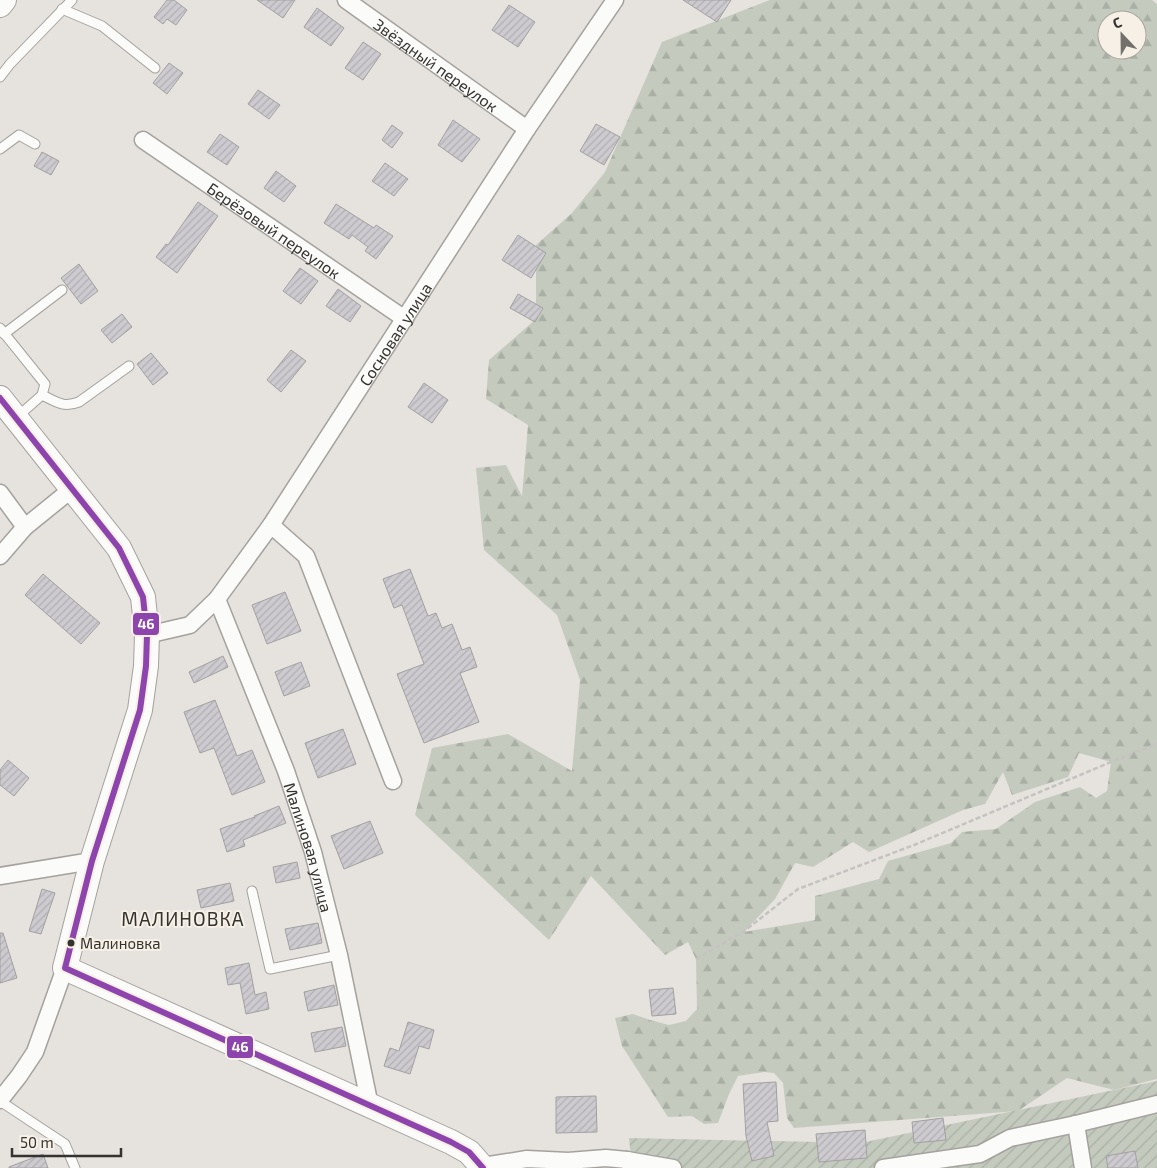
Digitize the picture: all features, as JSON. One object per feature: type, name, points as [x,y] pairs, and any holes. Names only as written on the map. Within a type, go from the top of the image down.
[{"type":"street","points":[[0,5],[4,0]]},
{"type":"street","name":"Звёздный переулок","points":[[346,0],[527,129]]},
{"type":"street","name":"Сосновая улица","points":[[147,635],[190,625],[217,599],[271,525],[527,129],[615,0]]},
{"type":"street","name":"Берёзовый переулок","points":[[143,140],[404,318]]},
{"type":"street","points":[[0,398],[119,548],[143,597],[147,635],[146,666],[140,710],[92,861],[65,968],[35,1052],[0,1100]]},
{"type":"street","points":[[0,556],[25,528],[72,489]]},
{"type":"street","points":[[0,493],[25,528]]},
{"type":"street","points":[[271,525],[306,556],[393,781]]},
{"type":"street","name":"Малиновая улица","points":[[217,599],[289,780],[313,852],[339,955],[370,1106]]},
{"type":"street","points":[[1,874],[92,861]]},
{"type":"street","points":[[65,968],[451,1142],[468,1152],[483,1167],[527,1159],[568,1161],[606,1158],[630,1164],[673,1168]]},
{"type":"street","points":[[882,1168],[980,1154],[1010,1138],[1157,1104]]},
{"type":"street","points":[[1076,1124],[1083,1168]]},
{"type":"lane","points":[[0,77],[10,64],[72,0]]},
{"type":"lane","points":[[62,10],[102,26],[155,68]]},
{"type":"lane","points":[[0,149],[19,135],[35,144]]},
{"type":"lane","points":[[16,418],[42,395],[45,384],[2,331],[62,290]]},
{"type":"lane","points":[[42,395],[61,404],[70,405],[79,402],[129,366]]},
{"type":"lane","points":[[252,891],[270,969],[339,955]]},
{"type":"lane","points":[[0,1100],[65,1144],[75,1168]]},
{"type":"path","points":[[696,960],[743,932],[798,889],[914,844],[1157,744]]},
{"type":"green space","points":[[770,0],[1152,0],[1157,4],[1157,1079],[1114,1090],[1067,1078],[1018,1111],[794,1128],[787,1118],[783,1083],[774,1073],[764,1072],[738,1076],[718,1123],[704,1124],[692,1116],[668,1117],[622,1046],[615,1018],[633,1014],[669,1025],[686,1021],[697,1009],[696,959],[688,942],[665,955],[591,876],[549,940],[415,815],[432,748],[508,734],[572,771],[580,680],[557,615],[484,550],[476,468],[506,465],[522,496],[528,425],[486,399],[489,360],[536,319],[536,245],[572,213],[605,172],[662,42]],"holes":[[[1079,753],[1111,762],[1107,791],[1096,798],[1080,787],[1035,802],[996,829],[962,832],[951,843],[888,861],[879,879],[815,896],[815,920],[744,932],[775,899],[795,863],[813,867],[853,842],[869,852],[963,810],[985,804],[1003,772],[1012,795],[1068,777]]]},
{"type":"green space","points":[[1157,1081],[1157,1168],[632,1168],[629,1138],[861,1143]]},
{"type":"building","points":[[167,0],[174,0],[187,10],[176,25],[167,19],[163,24],[154,17]]},
{"type":"building","points":[[257,0],[295,0],[283,18]]},
{"type":"building","points":[[683,0],[731,0],[717,22]]},
{"type":"building","points":[[509,5],[535,22],[518,47],[492,30]]},
{"type":"building","points":[[317,8],[344,28],[331,46],[304,27]]},
{"type":"building","points":[[363,42],[381,54],[363,80],[345,68]]},
{"type":"building","points":[[169,63],[183,73],[167,94],[153,83]]},
{"type":"building","points":[[258,90],[280,105],[269,119],[248,104]]},
{"type":"building","points":[[453,120],[480,139],[462,162],[438,145]]},
{"type":"building","points":[[596,124],[620,137],[604,165],[580,151]]},
{"type":"building","points":[[392,125],[403,133],[392,148],[382,140]]},
{"type":"building","points":[[220,134],[239,147],[227,165],[207,152]]},
{"type":"building","points":[[42,152],[59,161],[51,175],[34,166]]},
{"type":"building","points":[[385,163],[408,179],[394,196],[372,181]]},
{"type":"building","points":[[276,171],[296,186],[284,202],[264,188]]},
{"type":"building","points":[[198,202],[218,216],[177,273],[156,257],[166,244],[168,245]]},
{"type":"building","points":[[336,204],[374,228],[376,225],[393,236],[376,259],[365,251],[368,247],[352,235],[349,239],[324,223]]},
{"type":"building","points":[[518,235],[546,253],[531,278],[502,260]]},
{"type":"building","points":[[79,264],[98,291],[81,304],[61,278]]},
{"type":"building","points":[[300,268],[318,281],[301,304],[283,291]]},
{"type":"building","points":[[338,289],[361,306],[350,322],[326,306]]},
{"type":"building","points":[[518,294],[543,308],[535,322],[510,308]]},
{"type":"building","points":[[122,314],[132,327],[112,343],[101,330]]},
{"type":"building","points":[[291,350],[306,361],[281,392],[267,380]]},
{"type":"building","points":[[151,353],[168,373],[153,385],[137,364]]},
{"type":"building","points":[[424,383],[448,400],[432,423],[408,407]]},
{"type":"building","points":[[410,569],[428,616],[436,613],[442,628],[452,624],[462,650],[470,647],[477,667],[460,673],[479,722],[424,743],[397,674],[424,664],[402,605],[394,608],[383,579]]},
{"type":"building","points":[[43,574],[100,623],[81,644],[25,595]]},
{"type":"building","points":[[285,592],[301,631],[267,644],[252,605]]},
{"type":"building","points":[[223,656],[228,667],[194,683],[189,672]]},
{"type":"building","points":[[301,662],[310,686],[284,696],[275,672]]},
{"type":"building","points":[[215,700],[237,756],[252,750],[265,782],[232,795],[214,748],[200,753],[184,712]]},
{"type":"building","points":[[343,729],[356,764],[318,778],[305,743]]},
{"type":"building","points":[[8,760],[29,778],[14,796],[0,785],[0,770]]},
{"type":"building","points":[[279,806],[286,823],[243,840],[245,846],[227,852],[220,829],[255,817]]},
{"type":"building","points":[[370,821],[383,853],[344,869],[331,836]]},
{"type":"building","points":[[297,862],[300,878],[276,883],[273,867]]},
{"type":"building","points":[[230,883],[234,901],[201,908],[197,890]]},
{"type":"building","points":[[42,889],[55,893],[41,934],[29,931]]},
{"type":"building","points":[[318,923],[322,943],[290,950],[285,929]]},
{"type":"building","points":[[0,933],[3,933],[17,978],[0,983]]},
{"type":"building","points":[[249,963],[255,995],[266,992],[269,1009],[246,1014],[240,983],[228,985],[225,968]]},
{"type":"building","points":[[334,985],[338,1005],[308,1011],[304,992]]},
{"type":"building","points":[[673,988],[676,1014],[652,1016],[649,990]]},
{"type":"building","points":[[408,1022],[434,1030],[429,1049],[419,1046],[410,1074],[384,1066],[390,1048],[399,1051]]},
{"type":"building","points":[[342,1027],[346,1046],[315,1052],[311,1033]]},
{"type":"building","points":[[776,1082],[778,1121],[767,1122],[774,1156],[752,1161],[746,1136],[743,1084]]},
{"type":"building","points":[[596,1096],[597,1132],[556,1133],[556,1097]]},
{"type":"building","points":[[943,1118],[946,1140],[914,1143],[912,1122]]},
{"type":"building","points":[[865,1130],[867,1158],[819,1162],[816,1134]]},
{"type":"building","points":[[1135,1151],[1138,1168],[1108,1168],[1106,1156]]},
{"type":"building","points":[[43,1154],[48,1168],[9,1168],[9,1167]]},
{"type":"transit line","name":"46","points":[[0,398],[119,548],[143,597],[147,635],[146,666],[140,710],[92,861],[65,968],[451,1142],[469,1152],[483,1168]]},
{"type":"place","name":"Малиновка","points":[[71,943]]},
{"type":"district","name":"МАЛИНОВКА","points":[[183,918]]}]
